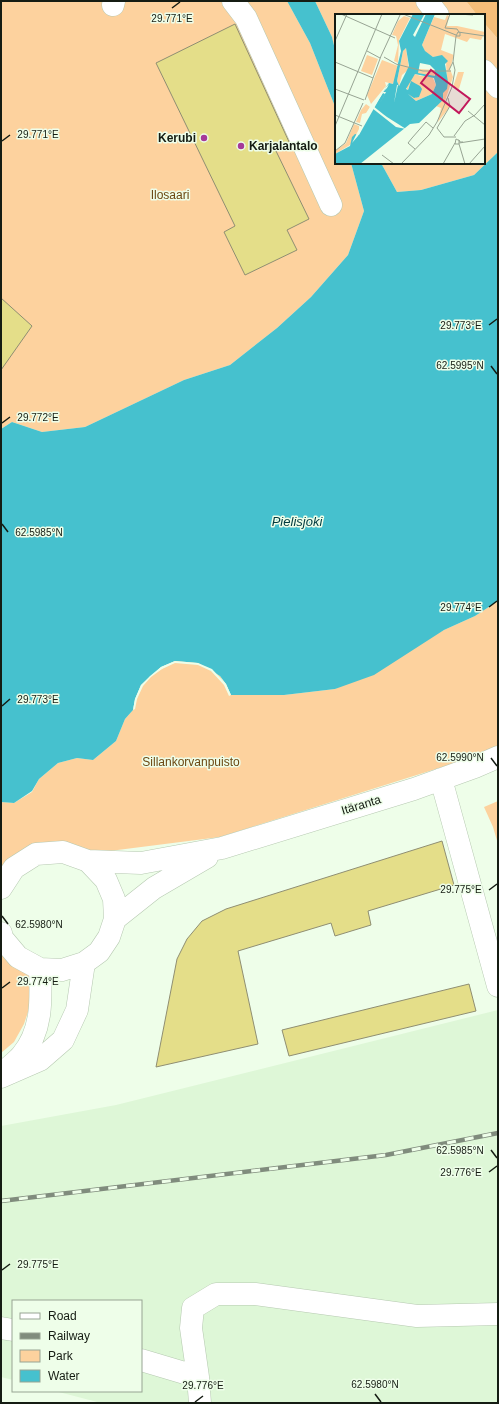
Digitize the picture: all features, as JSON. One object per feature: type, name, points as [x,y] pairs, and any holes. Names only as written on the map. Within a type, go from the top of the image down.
[{"type":"street","points":[[233,1],[246,18],[331,205]]},
{"type":"street","points":[[426,1],[437,14]]},
{"type":"street","points":[[485,72],[498,87]]},
{"type":"street","name":"Itäranta","points":[[88,861],[141,863],[222,848],[414,788],[498,757]]},
{"type":"street","points":[[441,779],[498,986]]},
{"type":"street","name":"Itäranta","points":[[115,919],[154,888],[222,848]]},
{"type":"street","points":[[1,888],[14,868],[36,854],[63,852],[88,861],[106,880],[114,899],[115,919],[109,937],[98,952],[84,964],[62,970],[40,969],[18,957],[2,936]]},
{"type":"street","points":[[1,1076],[40,1060],[62,1040],[77,1010],[84,964]]},
{"type":"street","points":[[1,1076],[23,1054],[35,1031],[41,1005],[40,969]]},
{"type":"street","points":[[200,1403],[191,1328],[193,1308],[216,1294],[255,1294],[417,1316],[498,1314]]},
{"type":"street","points":[[1,1328],[12,1330]]},
{"type":"street","points":[[142,1360],[198,1377]]},
{"type":"shaded area","points":[[466,1],[498,1],[498,39],[485,24],[485,14],[476,14]]},
{"type":"shaded area","points":[[498,1010],[498,1403],[101,1403],[59,1392],[142,1392],[142,1300],[12,1300],[12,1380],[1,1377],[1,1126],[116,1105]]},
{"type":"green space","name":"Ilosaari","points":[[1,1],[287,1],[310,43],[335,106],[335,164],[351,164],[364,211],[348,255],[311,297],[277,328],[230,365],[184,380],[85,427],[42,432],[12,422],[1,429]]},
{"type":"green space","points":[[315,1],[466,1],[476,14],[335,14],[335,50],[332,37]]},
{"type":"green space","points":[[485,24],[498,39],[498,152],[474,175],[421,190],[397,192],[382,164],[485,164]]},
{"type":"green space","name":"Sillankorvanpuisto","points":[[498,601],[498,748],[474,757],[220,837],[86,854],[61,845],[1,879],[1,802],[14,803],[32,792],[39,779],[58,763],[77,758],[93,760],[116,741],[125,719],[133,710],[141,685],[150,676],[175,661],[198,663],[220,676],[231,695],[284,695],[335,689],[444,630],[475,616]]},
{"type":"green space","points":[[498,801],[498,844],[493,827],[484,807]]},
{"type":"green space","points":[[1,947],[31,978],[31,1003],[24,1024],[14,1042],[1,1053]]},
{"type":"water","points":[[287,1],[315,1],[332,37],[335,50],[335,106],[310,43]]},
{"type":"water","name":"Pielisjoki","points":[[498,152],[498,601],[475,616],[444,630],[374,675],[335,689],[284,695],[231,695],[220,676],[198,663],[175,661],[161,667],[141,685],[135,699],[133,710],[125,719],[116,741],[93,760],[77,758],[58,763],[39,779],[32,791],[14,803],[1,802],[1,429],[12,422],[42,432],[85,427],[184,380],[230,365],[277,328],[311,297],[348,255],[364,211],[351,164],[382,164],[397,192],[421,190],[474,175]]},
{"type":"pier","points":[[175,661],[198,663],[212,669],[226,684],[231,695],[229,696],[224,685],[211,671],[198,665],[175,663],[162,669],[151,677],[143,686],[137,699],[135,709],[133,710],[135,699],[141,685],[161,667]]},
{"type":"building","name":"Karjalantalo","points":[[235,24],[290,144],[276,151],[309,219],[287,230],[297,250],[245,275],[224,232],[235,226],[156,63]]},
{"type":"building","points":[[1,298],[32,326],[1,370]]},
{"type":"building","points":[[442,841],[454,885],[368,911],[371,925],[335,936],[331,923],[238,951],[258,1044],[156,1067],[177,959],[187,939],[202,921],[226,909]]},
{"type":"building","points":[[469,984],[476,1011],[289,1056],[282,1030]]},
{"type":"railway","points":[[1,1201],[386,1155],[498,1133]]},
{"type":"place","name":"Kerubi","points":[[204,138]]},
{"type":"place","name":"Karjalantalo","points":[[241,146]]}]
